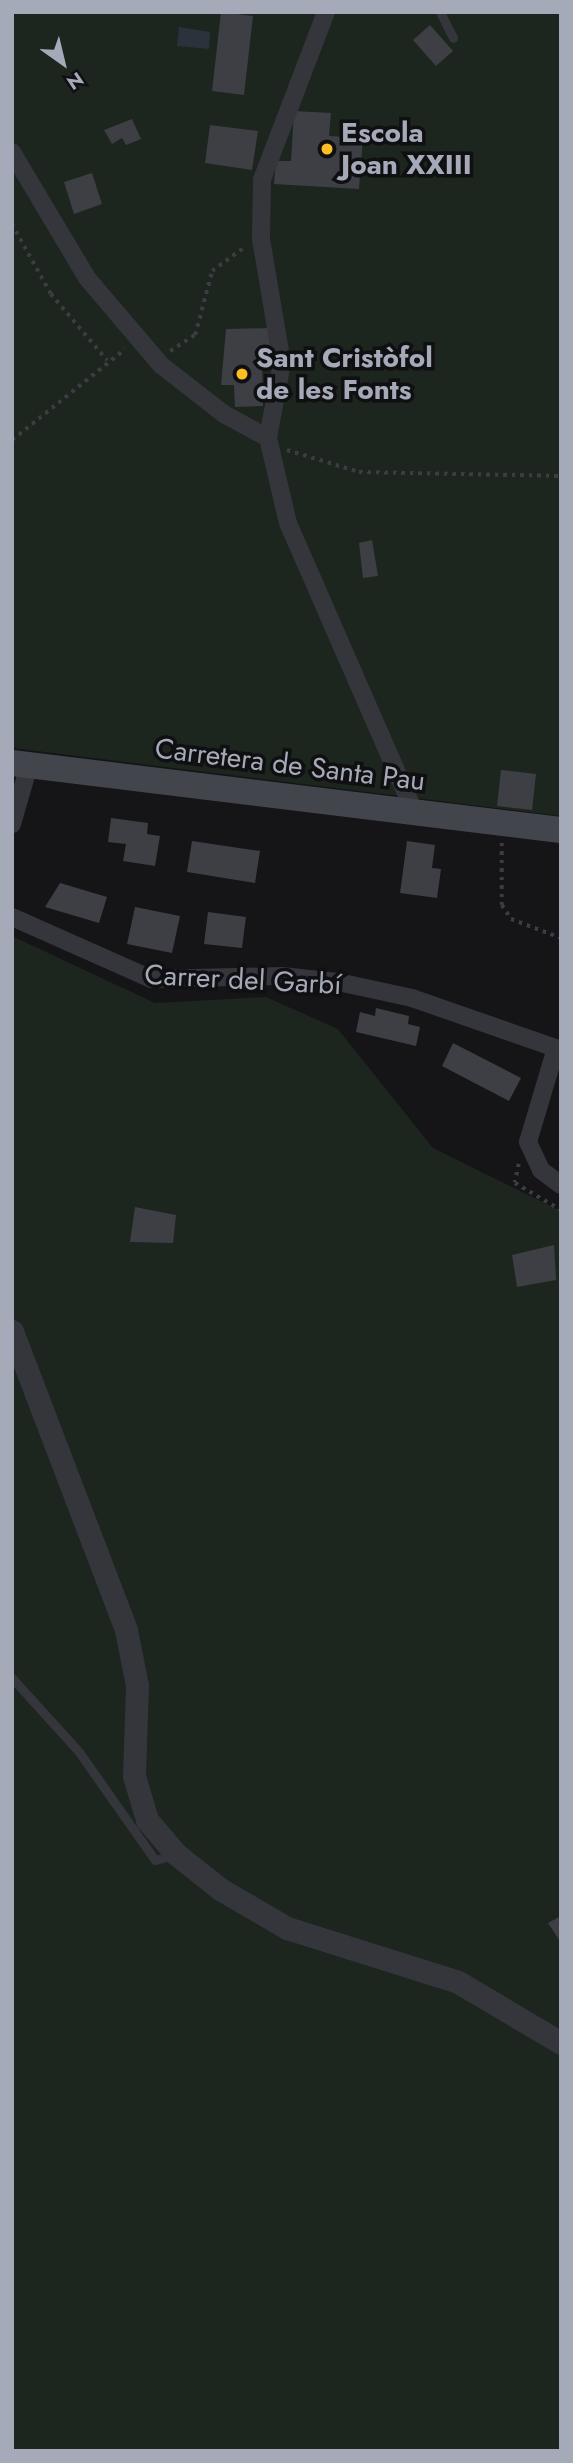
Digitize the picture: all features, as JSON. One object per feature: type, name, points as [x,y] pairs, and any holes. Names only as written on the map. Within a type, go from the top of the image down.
[{"type":"main road","name":"Carretera de Santa Pau","points":[[21,764],[561,830]]},
{"type":"street","points":[[326,12],[262,180],[261,239],[282,363],[268,438],[288,523],[414,813]]},
{"type":"street","points":[[12,152],[87,278],[147,349],[224,414],[268,438]]},
{"type":"street","points":[[12,824],[21,764]]},
{"type":"street","name":"Carrer del Garbí","points":[[12,917],[150,979],[282,976],[338,982],[412,998],[558,1049]]},
{"type":"street","points":[[558,1049],[528,1142],[541,1170],[561,1185]]},
{"type":"street","points":[[12,1331],[126,1630],[137,1685],[134,1776],[147,1819],[176,1854],[220,1889],[288,1928],[458,1982],[561,2043]]},
{"type":"lane","points":[[440,12],[453,38]]},
{"type":"lane","points":[[12,1678],[79,1752],[155,1860],[164,1862],[176,1854]]},
{"type":"path","points":[[12,224],[51,295],[107,360]]},
{"type":"path","points":[[12,440],[107,360],[129,346],[170,351],[194,335],[212,271],[261,239]]},
{"type":"path","points":[[268,438],[286,450],[359,472],[561,477]]},
{"type":"path","points":[[504,824],[502,905],[511,919],[561,938]]},
{"type":"shaded area","points":[[12,12],[561,12],[561,816],[12,748]]},
{"type":"shaded area","points":[[179,27],[210,32],[209,49],[177,46]]},
{"type":"shaded area","points":[[12,936],[155,1003],[266,997],[338,1029],[433,1148],[561,1211],[561,2451],[12,2451]]},
{"type":"building","points":[[221,12],[253,16],[244,95],[212,91]]},
{"type":"building","points":[[430,25],[453,51],[436,66],[413,40]]},
{"type":"building","name":"Escola Joan XXIII","points":[[294,111],[331,113],[329,136],[363,138],[359,189],[274,184],[276,161],[291,161]]},
{"type":"building","points":[[132,119],[141,139],[126,145],[122,138],[112,144],[104,130]]},
{"type":"building","points":[[210,125],[258,131],[252,170],[205,163]]},
{"type":"building","points":[[92,173],[102,204],[74,214],[64,182]]},
{"type":"building","name":"Sant Cristòfol de les Fonts","points":[[272,328],[273,359],[262,360],[263,406],[235,407],[234,385],[221,385],[226,329]]},
{"type":"building","points":[[372,540],[378,576],[363,578],[359,543]]},
{"type":"building","points":[[501,770],[536,774],[532,810],[497,806]]},
{"type":"building","points":[[111,818],[148,823],[147,834],[160,836],[155,866],[123,861],[126,844],[108,842]]},
{"type":"building","points":[[192,841],[260,851],[255,883],[187,872]]},
{"type":"building","points":[[407,841],[435,845],[432,868],[441,869],[437,898],[400,893]]},
{"type":"building","points":[[60,883],[107,897],[99,923],[45,907]]},
{"type":"building","points":[[135,907],[180,916],[172,953],[127,944]]},
{"type":"building","points":[[208,912],[246,917],[242,948],[204,944]]},
{"type":"building","points":[[376,1008],[409,1016],[408,1024],[420,1027],[416,1046],[356,1032],[360,1012],[375,1016]]},
{"type":"building","points":[[453,1043],[521,1078],[509,1101],[442,1066]]},
{"type":"building","points":[[135,1207],[176,1215],[173,1243],[130,1242]]},
{"type":"building","points":[[554,1245],[556,1280],[517,1287],[512,1255]]},
{"type":"building","points":[[561,1916],[561,1943],[548,1923]]},
{"type":"place","name":"Escola Joan XXIII","points":[[327,149]]},
{"type":"place","name":"Sant Cristòfol de les Fonts","points":[[242,374]]}]
